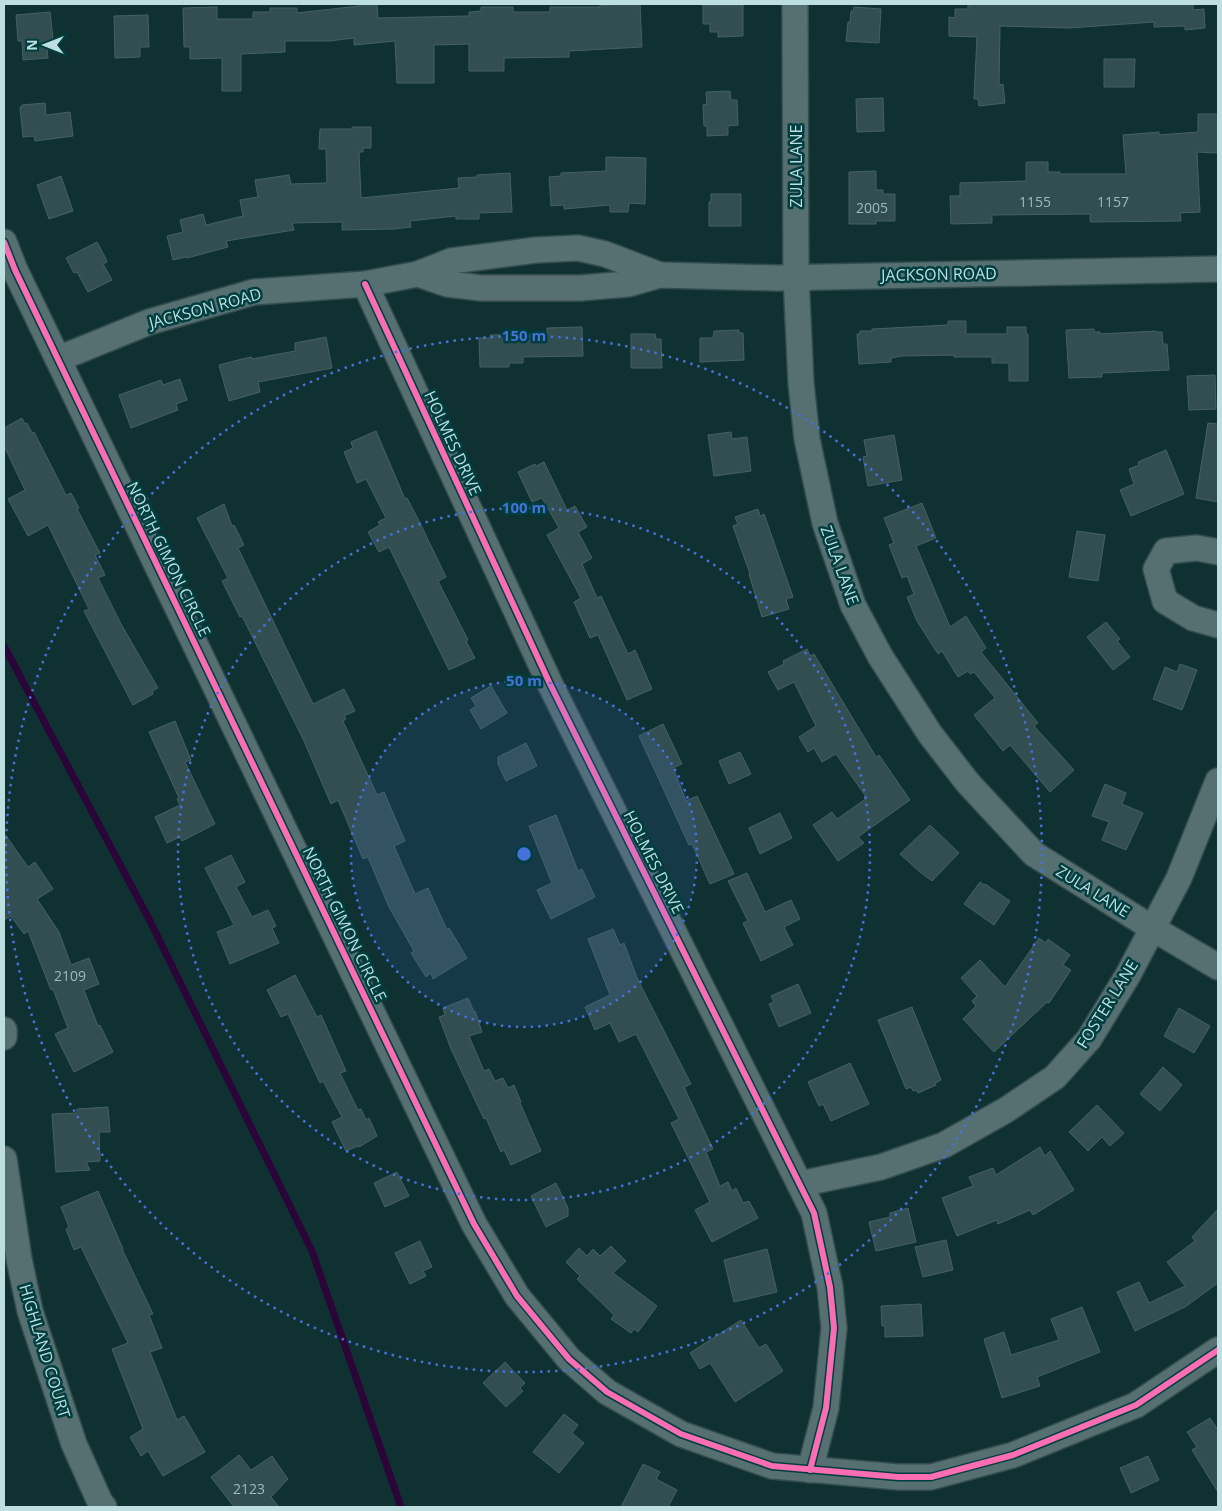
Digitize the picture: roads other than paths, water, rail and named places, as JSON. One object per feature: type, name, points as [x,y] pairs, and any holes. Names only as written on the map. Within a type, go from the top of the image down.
[{"type":"street","name":"ZULA LANE","points":[[796,4],[796,277],[801,383],[807,439],[824,523],[853,604],[880,656],[930,734],[968,783],[1034,854],[1218,967]]},
{"type":"street","name":"NORTH GIMON CIRCLE","points":[[4,242],[15,270],[474,1224],[517,1296],[569,1359],[607,1392],[681,1434],[772,1466],[898,1477],[931,1477],[1013,1456],[1136,1405],[1218,1350]]},
{"type":"street","name":"JACKSON ROAD","points":[[58,359],[149,322],[254,292],[365,284],[418,274],[451,261],[536,250],[578,248],[605,254],[660,275]]},
{"type":"street","name":"JACKSON ROAD","points":[[418,274],[447,284],[481,288],[580,288],[628,284],[660,275],[796,277],[1218,269]]},
{"type":"street","name":"HOLMES DRIVE","points":[[365,284],[550,684],[814,1213],[830,1286],[834,1328],[826,1408],[810,1470]]},
{"type":"street","points":[[1218,552],[1197,548],[1166,550],[1156,569],[1165,601],[1194,618],[1218,626]]},
{"type":"street","name":"FOSTER LANE","points":[[800,1184],[881,1167],[944,1146],[1006,1110],[1055,1076],[1089,1039],[1128,975],[1178,878],[1218,780]]},
{"type":"street","points":[[4,1030],[4,1038]]},
{"type":"street","name":"HIGHLAND COURT","points":[[4,1159],[19,1259],[30,1311],[74,1444],[104,1507]]},
{"type":"waterway","points":[[4,646],[149,919],[312,1251],[401,1507]]}]
